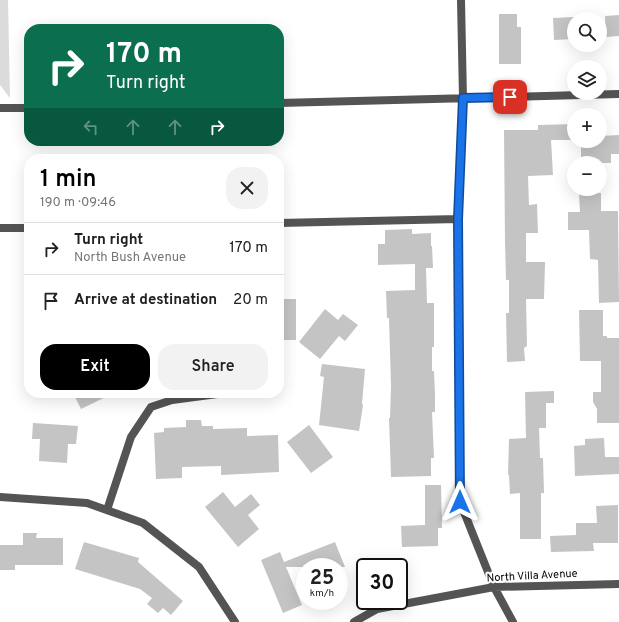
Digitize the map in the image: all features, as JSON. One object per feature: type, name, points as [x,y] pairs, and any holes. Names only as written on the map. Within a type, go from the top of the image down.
[{"type":"street","points":[[461,0],[463,98],[458,219],[460,502],[494,588],[513,622]]},
{"type":"street","points":[[284,103],[619,94]]},
{"type":"street","points":[[0,108],[24,108]]},
{"type":"street","points":[[284,222],[458,219]]},
{"type":"street","points":[[0,228],[24,228]]},
{"type":"street","points":[[107,510],[131,437],[151,407],[172,400],[187,398]]},
{"type":"street","points":[[0,497],[87,503],[143,523],[199,567],[235,622]]},
{"type":"street","name":"North Villa Avenue","points":[[354,622],[377,609],[494,588],[619,584]]},
{"type":"shaded area","points":[[0,0],[8,0],[10,98],[0,85]]},
{"type":"building","points":[[499,14],[517,14],[517,27],[521,27],[521,64],[499,64]]},
{"type":"building","points":[[619,15],[619,36],[607,37],[607,16]]},
{"type":"building","points":[[567,17],[567,39],[554,40],[553,18]]},
{"type":"building","points":[[567,124],[567,140],[551,140],[553,175],[528,176],[529,205],[537,204],[538,233],[526,233],[526,262],[545,262],[544,299],[526,299],[527,346],[524,348],[525,361],[507,362],[506,313],[509,313],[509,280],[506,280],[504,130],[538,130],[538,125]]},
{"type":"building","points":[[619,135],[619,154],[611,154],[611,163],[607,163],[607,156],[581,156],[581,148],[607,148],[607,136]]},
{"type":"building","points":[[579,196],[601,196],[601,211],[618,211],[619,302],[599,303],[598,260],[590,259],[589,230],[568,230],[568,212],[580,212]]},
{"type":"building","points":[[412,229],[412,234],[431,233],[433,268],[426,268],[427,303],[434,303],[434,347],[432,347],[432,371],[434,371],[435,412],[432,412],[434,458],[431,458],[431,476],[391,477],[389,418],[391,386],[389,318],[387,318],[386,291],[415,290],[415,264],[378,265],[378,244],[385,244],[385,230]]},
{"type":"building","points":[[284,299],[296,299],[296,340],[284,340]]},
{"type":"building","points":[[325,309],[338,320],[343,314],[358,325],[345,341],[339,336],[320,359],[299,342]]},
{"type":"building","points":[[579,310],[603,310],[603,336],[607,336],[607,338],[619,338],[619,423],[597,423],[597,409],[593,402],[593,392],[601,392],[601,361],[580,361]]},
{"type":"building","points":[[322,364],[365,369],[363,405],[359,431],[319,425],[324,377],[320,376]]},
{"type":"building","points":[[554,391],[554,403],[546,403],[546,428],[539,428],[540,458],[543,458],[544,493],[541,493],[541,539],[520,539],[520,493],[510,494],[508,475],[509,439],[526,438],[525,392]]},
{"type":"building","points":[[76,398],[104,398],[81,409]]},
{"type":"building","points":[[186,420],[201,420],[202,426],[213,426],[213,429],[247,428],[247,436],[278,435],[279,472],[221,475],[221,466],[182,467],[182,478],[156,479],[154,433],[164,432],[164,428],[186,427]]},
{"type":"building","points":[[33,423],[78,426],[76,444],[68,444],[67,463],[39,461],[40,439],[32,439]]},
{"type":"building","points":[[309,425],[333,457],[311,473],[287,442]]},
{"type":"building","points":[[604,438],[605,457],[619,457],[619,474],[575,476],[574,446],[585,445],[585,439]]},
{"type":"building","points":[[425,485],[441,485],[442,528],[438,528],[438,546],[402,547],[401,526],[425,525]]},
{"type":"building","points":[[223,492],[235,507],[251,494],[260,505],[248,515],[259,529],[238,547],[205,507]]},
{"type":"building","points":[[618,505],[618,543],[593,543],[594,551],[551,552],[550,536],[576,535],[576,523],[597,523],[596,506]]},
{"type":"building","points":[[23,533],[37,533],[36,538],[63,538],[63,565],[15,565],[15,570],[0,570],[0,545],[23,545]]},
{"type":"building","points":[[84,542],[139,558],[138,562],[183,601],[171,615],[163,608],[158,613],[147,604],[152,598],[140,589],[75,569]]},
{"type":"building","points":[[335,542],[341,558],[296,558],[296,567],[286,567],[296,591],[296,608],[283,613],[261,560],[280,552],[284,562]]},
{"type":"route","points":[[460,502],[458,219],[463,98],[510,97]]}]
